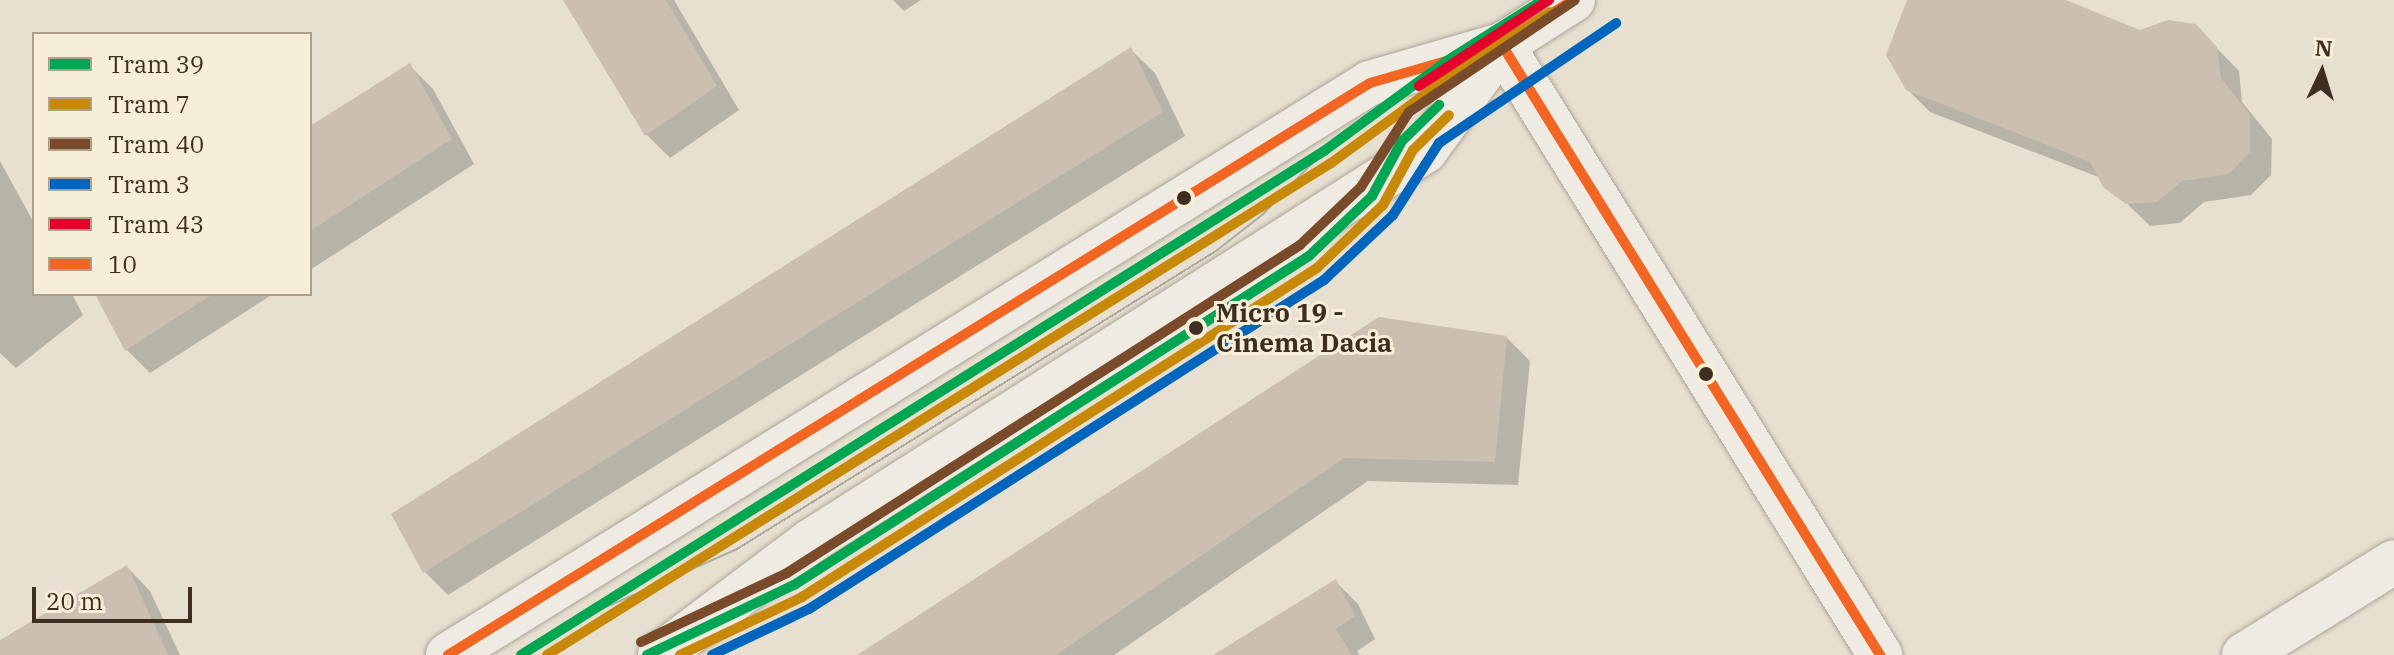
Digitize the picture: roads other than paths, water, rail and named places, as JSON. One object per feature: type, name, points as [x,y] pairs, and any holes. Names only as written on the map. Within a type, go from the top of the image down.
[{"type":"main road","points":[[448,655],[1370,83],[1502,45],[1573,0]]},
{"type":"main road","points":[[660,655],[811,541],[1425,151],[1502,45]]},
{"type":"main road","points":[[1502,45],[1880,655]]},
{"type":"main road","points":[[2244,655],[2394,562]]},
{"type":"tram line","name":"39","points":[[521,655],[1324,151],[1445,62],[1543,0]]},
{"type":"tram line","name":"43","points":[[1419,86],[1549,0]]},
{"type":"tram line","name":"40","points":[[641,642],[787,573],[1300,245],[1361,187],[1409,112],[1575,0]]},
{"type":"tram line","name":"7","points":[[547,655],[1331,163],[1453,74],[1550,12]]},
{"type":"tram line","name":"3","points":[[712,655],[809,609],[1324,280],[1393,215],[1439,143],[1616,23]]},
{"type":"tram line","name":"39","points":[[647,655],[794,585],[1309,256],[1372,196],[1402,141],[1439,105]]},
{"type":"tram line","name":"7","points":[[680,655],[802,597],[1317,268],[1383,205],[1413,150],[1449,115]]},
{"type":"tram line","points":[[586,616],[737,549],[1216,251],[1262,215],[1324,151]]},
{"type":"place","name":"Micro 19 - Cinema Dacia","points":[[1196,328]]}]
